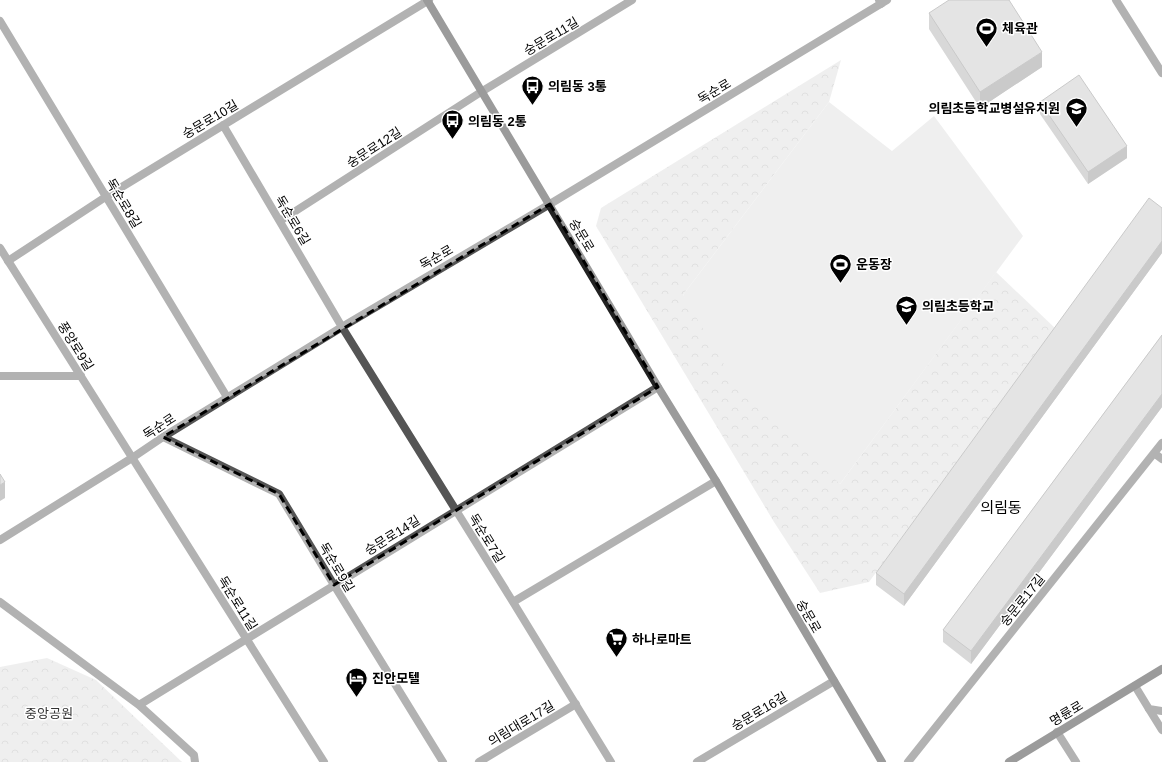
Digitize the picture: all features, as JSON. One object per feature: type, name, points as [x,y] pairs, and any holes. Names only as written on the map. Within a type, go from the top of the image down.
[{"type":"street","name":"숭문로","points":[[428,0],[481,92],[716,481],[882,762]]},
{"type":"street","name":"숭문로10길","points":[[8,261],[107,196],[428,0]]},
{"type":"street","name":"숭문로11길","points":[[481,92],[632,0]]},
{"type":"street","points":[[1116,0],[1162,73]]},
{"type":"street","name":"독순로","points":[[0,540],[227,397],[550,204],[882,1]]},
{"type":"street","name":"독순로8길","points":[[0,21],[227,397]]},
{"type":"street","name":"숭문로12길","points":[[280,221],[481,92]]},
{"type":"street","name":"독순로6길","points":[[223,125],[342,327]]},
{"type":"street","name":"풍양로9길","points":[[0,248],[132,458]]},
{"type":"street","name":"독순로7길","points":[[342,327],[514,602],[611,762]]},
{"type":"street","points":[[0,376],[81,376]]},
{"type":"street","name":"숭문로14길","points":[[139,705],[658,387]]},
{"type":"street","name":"독순로9길","points":[[163,437],[279,494],[443,762]]},
{"type":"street","name":"숭문로17길","points":[[908,762],[1162,442]]},
{"type":"street","points":[[1154,453],[1162,459]]},
{"type":"street","name":"독순로11길","points":[[132,458],[324,762]]},
{"type":"street","points":[[514,602],[716,481]]},
{"type":"street","points":[[0,602],[139,705],[194,755],[195,762]]},
{"type":"street","name":"명륜로","points":[[1009,762],[1162,670]]},
{"type":"street","name":"숭문로16길","points":[[697,762],[834,681]]},
{"type":"street","points":[[1135,686],[1162,730]]},
{"type":"street","name":"의림대로17길","points":[[479,762],[576,704]]},
{"type":"street","points":[[1149,709],[1162,711]]},
{"type":"street","points":[[1058,732],[1076,762]]},
{"type":"highlighted area","points":[[550,204],[658,387],[334,585],[279,494],[163,437]]},
{"type":"green space","points":[[841,60],[829,102],[683,295],[840,484],[996,272],[1055,328],[869,582],[820,593],[774,522],[596,226],[601,208]]},
{"type":"green space","name":"운동장","points":[[829,102],[892,151],[934,116],[1023,236],[840,484],[738,388],[683,295]]},
{"type":"green space","name":"중앙공원","points":[[47,658],[96,680],[182,762],[0,762],[0,667]]},
{"type":"building","name":"체육관","points":[[949,0],[1009,0],[1042,52],[980,92],[929,13]]},
{"type":"building","points":[[1079,75],[1127,146],[1088,172],[1040,102]]},
{"type":"building","points":[[1149,198],[1162,208],[1162,241],[904,594],[876,573]]},
{"type":"building","points":[[1162,335],[1162,394],[971,651],[943,630]]},
{"type":"building","points":[[0,474],[5,482],[0,485]]},
{"type":"place","name":"체육관","points":[[986,48]]},
{"type":"place","name":"의림동 3통","points":[[533,106]]},
{"type":"place","name":"의림초등학교병설유치원","points":[[1076,128]]},
{"type":"place","name":"의림동 2통","points":[[452,140]]},
{"type":"place","name":"운동장","points":[[840,284]]},
{"type":"place","name":"의림초등학교","points":[[907,326]]},
{"type":"place","name":"하나로마트","points":[[616,658]]},
{"type":"place","name":"진안모텔","points":[[356,698]]},
{"type":"district","name":"의림동","points":[[1001,508]]}]
